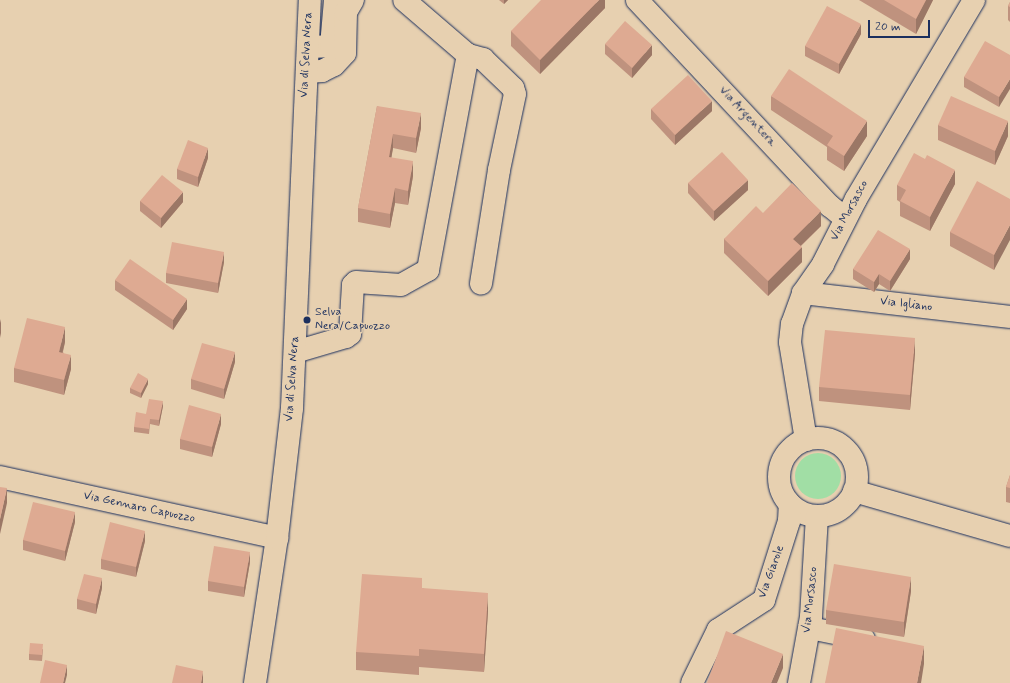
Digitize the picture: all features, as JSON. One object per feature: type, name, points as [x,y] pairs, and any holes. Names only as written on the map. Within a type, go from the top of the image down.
[{"type":"street","name":"Via di Selva Nera","points":[[255,683],[277,538],[295,352],[310,0]]},
{"type":"street","points":[[308,47],[331,46],[335,0]]},
{"type":"street","points":[[307,72],[322,71],[334,65],[345,53],[346,12],[353,0]]},
{"type":"street","points":[[404,0],[468,55],[483,58],[513,88],[515,94],[499,170],[481,284]]},
{"type":"street","name":"Via Morsasco","points":[[806,440],[790,342],[792,324],[803,293],[823,264],[845,218],[974,0]]},
{"type":"street","name":"Via Argentera","points":[[650,4],[830,206],[845,218]]},
{"type":"street","points":[[295,352],[346,337],[350,334],[353,285],[356,282],[401,285],[428,270],[468,55]]},
{"type":"street","name":"Via Igliano","points":[[803,293],[1010,317]]},
{"type":"street","points":[[806,440],[831,440],[850,455],[856,473],[854,492],[840,510],[817,516],[798,511],[783,495],[779,473],[787,453],[806,440]]},
{"type":"street","name":"Via Gennaro Capuozzo","points":[[0,477],[277,538]]},
{"type":"street","points":[[854,492],[1010,536]]},
{"type":"street","name":"Via Giarole","points":[[692,683],[718,630],[764,600],[789,521],[790,504]]},
{"type":"street","name":"Via Morsasco","points":[[799,683],[810,628],[817,516]]},
{"type":"street","points":[[810,628],[887,643]]},
{"type":"green space","points":[[813,453],[823,453],[831,457],[837,463],[841,471],[841,481],[837,489],[831,495],[823,499],[813,499],[805,495],[799,489],[795,481],[795,471],[799,463],[805,457]]},
{"type":"building","points":[[541,0],[599,0],[540,60],[511,31]]},
{"type":"building","points":[[884,0],[926,0],[916,19]]},
{"type":"building","points":[[827,6],[861,24],[839,64],[805,46]]},
{"type":"building","points":[[625,21],[652,45],[632,68],[605,44]]},
{"type":"building","points":[[985,41],[1010,55],[1010,79],[999,97],[964,77]]},
{"type":"building","points":[[789,69],[867,121],[844,156],[827,145],[833,136],[771,96]]},
{"type":"building","points":[[688,75],[712,101],[675,135],[651,109]]},
{"type":"building","points":[[951,96],[1008,121],[995,151],[938,125]]},
{"type":"building","points":[[377,106],[421,113],[416,138],[393,134],[389,157],[413,161],[408,191],[395,188],[390,214],[358,208]]},
{"type":"building","points":[[188,140],[208,148],[198,177],[177,169]]},
{"type":"building","points":[[722,152],[748,180],[714,211],[688,183]]},
{"type":"building","points":[[914,153],[925,159],[927,155],[955,170],[930,217],[900,201],[906,190],[897,185]]},
{"type":"building","points":[[162,175],[183,192],[161,218],[140,201]]},
{"type":"building","points":[[977,181],[1010,199],[1010,225],[994,255],[950,232]]},
{"type":"building","points":[[792,183],[821,211],[793,239],[802,247],[768,281],[724,239],[756,206],[763,213]]},
{"type":"building","points":[[878,230],[910,249],[890,281],[879,274],[874,282],[853,269]]},
{"type":"building","points":[[172,242],[224,252],[218,283],[166,273]]},
{"type":"building","points":[[130,259],[187,299],[173,320],[115,280]]},
{"type":"building","points":[[27,318],[65,327],[59,352],[71,355],[64,380],[14,368]]},
{"type":"building","points":[[825,330],[915,338],[910,395],[819,387]]},
{"type":"building","points":[[202,343],[235,352],[224,389],[191,379]]},
{"type":"building","points":[[138,373],[148,379],[141,393],[130,388]]},
{"type":"building","points":[[149,399],[163,401],[159,420],[150,419],[149,429],[134,427],[136,412],[146,414]]},
{"type":"building","points":[[189,405],[221,414],[212,447],[180,439]]},
{"type":"building","points":[[1010,475],[1010,488],[1006,487]]},
{"type":"building","points":[[0,487],[7,488],[0,519]]},
{"type":"building","points":[[33,502],[75,512],[65,551],[23,540]]},
{"type":"building","points":[[110,522],[145,531],[136,567],[101,559]]},
{"type":"building","points":[[214,546],[250,552],[244,587],[208,581]]},
{"type":"building","points":[[834,564],[911,577],[904,622],[826,610]]},
{"type":"building","points":[[84,574],[102,578],[96,604],[77,599]]},
{"type":"building","points":[[362,574],[422,578],[422,588],[488,593],[484,654],[419,649],[419,656],[356,652]]},
{"type":"building","points":[[836,628],[924,646],[917,683],[825,683]]},
{"type":"building","points":[[726,631],[783,654],[771,683],[707,683]]},
{"type":"building","points":[[30,643],[43,644],[42,655],[29,654]]},
{"type":"building","points":[[45,660],[67,665],[63,683],[40,683]]},
{"type":"building","points":[[176,665],[203,671],[201,683],[172,683]]},
{"type":"place","name":"Selva Nera/Capuozzo","points":[[307,320]]}]
